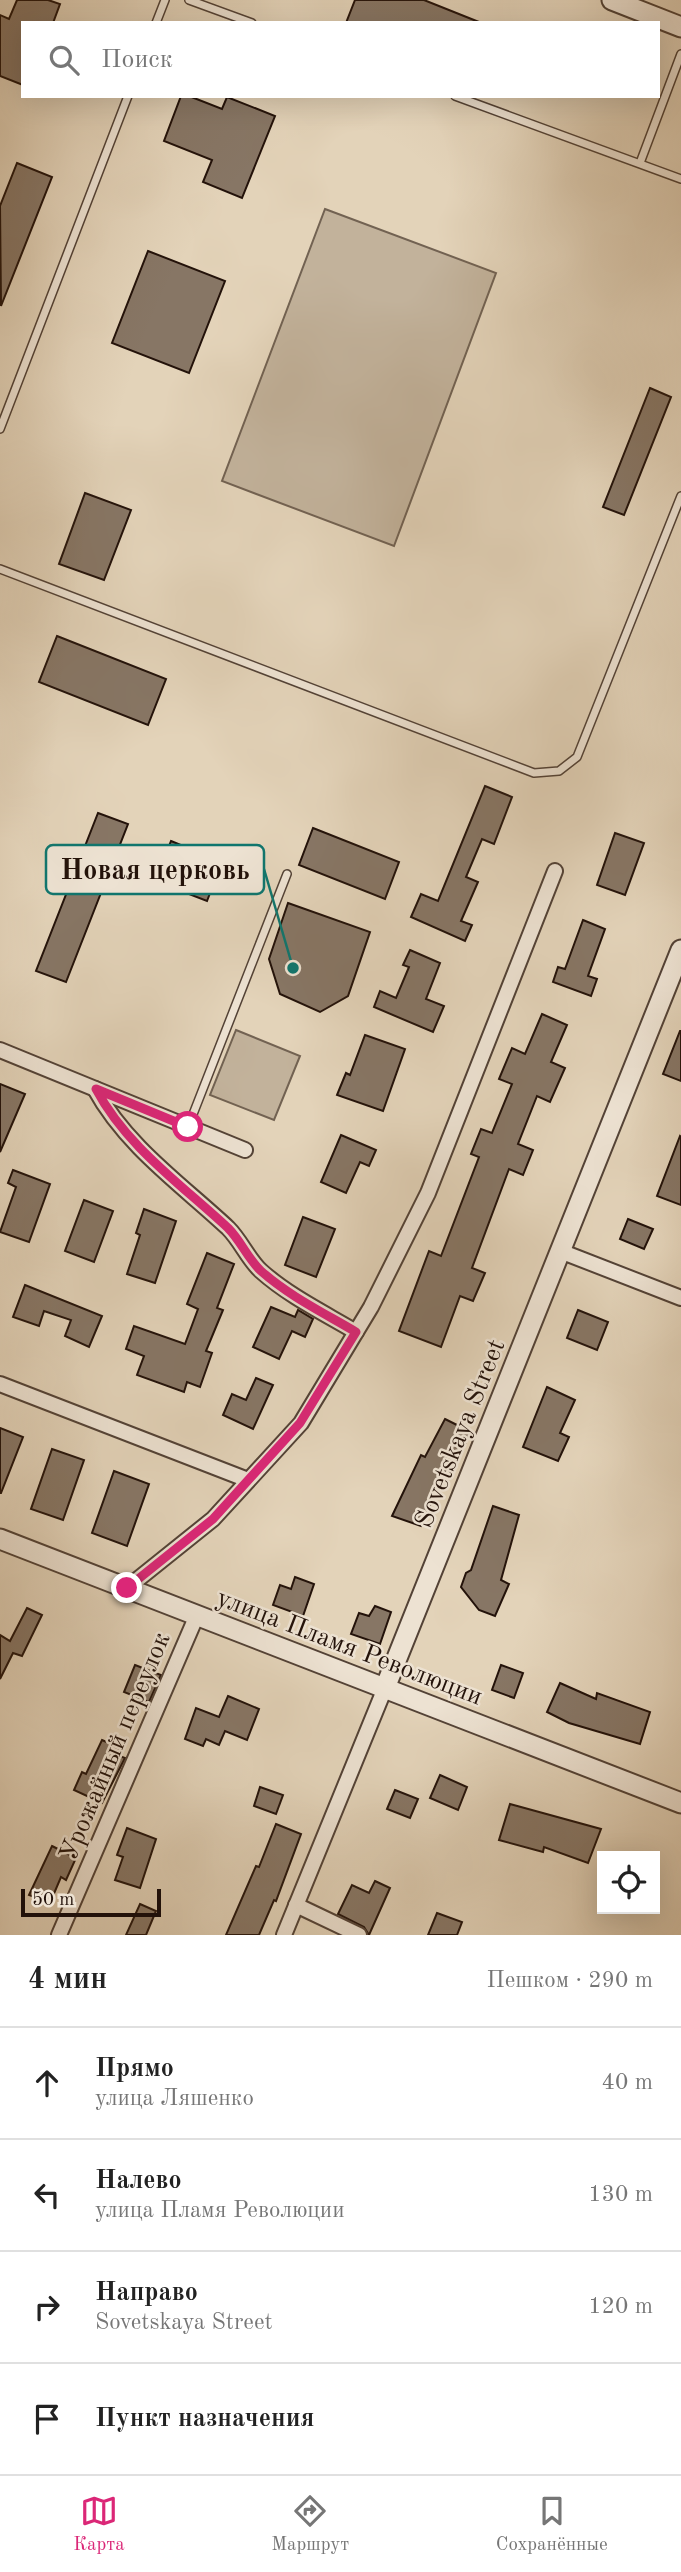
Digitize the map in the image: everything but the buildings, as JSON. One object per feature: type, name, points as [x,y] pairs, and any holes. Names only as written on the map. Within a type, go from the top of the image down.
[{"type":"street","points":[[612,0],[681,27]]},
{"type":"street","points":[[127,1588],[213,1519],[300,1423],[356,1332],[428,1193],[555,871]]},
{"type":"street","name":"Sovetskaya Street","points":[[284,1935],[681,950]]},
{"type":"street","points":[[0,1050],[245,1150]]},
{"type":"street","points":[[96,1089],[111,1117],[182,1188],[231,1231],[259,1270],[289,1292],[356,1332]]},
{"type":"street","points":[[560,1251],[681,1298]]},
{"type":"street","points":[[0,1384],[248,1480]]},
{"type":"street","name":"улица Пламя Революции","points":[[0,1539],[681,1803]]},
{"type":"street","name":"Урожайный переулок","points":[[59,1935],[197,1615]]},
{"type":"street","points":[[296,1905],[359,1935]]},
{"type":"lane","points":[[157,21],[165,0]]},
{"type":"lane","points":[[189,0],[247,21]]},
{"type":"lane","points":[[640,163],[681,54]]},
{"type":"lane","points":[[0,429],[127,98]]},
{"type":"lane","points":[[461,98],[681,179]]},
{"type":"lane","points":[[0,569],[534,773],[559,771],[577,757],[681,496]]},
{"type":"lane","points":[[188,1127],[287,874]]},
{"type":"shaded area","points":[[325,209],[496,273],[394,546],[222,481]]},
{"type":"shaded area","points":[[236,1030],[300,1056],[274,1120],[210,1095]]},
{"type":"place","name":"Новая церковь","points":[[293,968]]},
{"type":"route","points":[[127,1588],[213,1519],[300,1423],[356,1332],[289,1292],[259,1270],[231,1231],[182,1188],[111,1117],[96,1089],[188,1127]]}]
